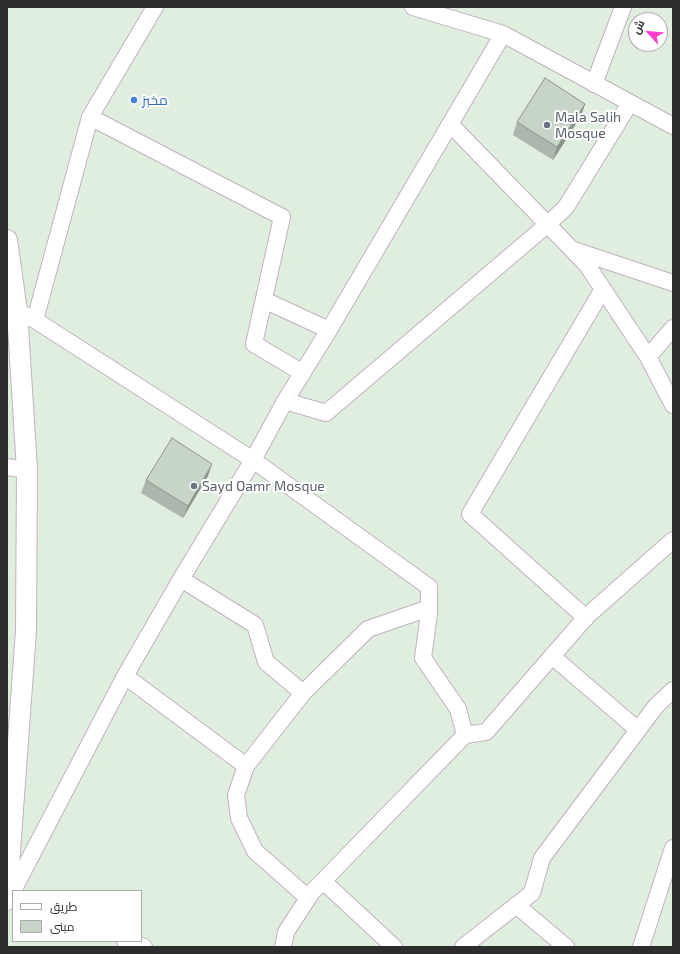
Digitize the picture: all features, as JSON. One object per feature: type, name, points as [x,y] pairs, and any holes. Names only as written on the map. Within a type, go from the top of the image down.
[{"type":"street","points":[[35,320],[90,117],[155,7]]},
{"type":"street","points":[[413,7],[503,34],[673,126]]},
{"type":"street","points":[[594,84],[623,7]]},
{"type":"street","points":[[14,890],[125,676],[181,579],[253,460],[285,401],[329,330],[503,34]]},
{"type":"street","points":[[285,401],[326,413],[548,224],[566,207],[630,103]]},
{"type":"street","points":[[90,117],[282,217],[254,344],[303,373]]},
{"type":"street","points":[[450,124],[587,265],[648,357],[673,405]]},
{"type":"street","points":[[7,240],[10,283],[17,310],[27,470],[26,631],[7,892]]},
{"type":"street","points":[[572,249],[673,283]]},
{"type":"street","points":[[586,618],[470,514],[603,289]]},
{"type":"street","points":[[264,300],[329,330]]},
{"type":"street","points":[[17,310],[35,320],[253,460],[428,587],[430,614],[423,658],[458,709],[464,735]]},
{"type":"street","points":[[648,357],[673,328]]},
{"type":"street","points":[[7,467],[27,470]]},
{"type":"street","points":[[283,947],[286,932],[312,892],[464,735],[486,732],[586,618],[673,540]]},
{"type":"street","points":[[181,579],[255,624],[266,662],[303,693]]},
{"type":"street","points":[[308,898],[255,851],[239,818],[236,795],[246,766],[303,693],[368,629],[429,608]]},
{"type":"street","points":[[552,656],[638,730]]},
{"type":"street","points":[[125,676],[246,766]]},
{"type":"street","points":[[463,947],[532,892],[542,858],[656,706],[673,690]]},
{"type":"street","points":[[641,947],[671,858]]},
{"type":"street","points":[[323,881],[394,947]]},
{"type":"street","points":[[7,903],[12,893]]},
{"type":"street","points":[[516,905],[566,947]]},
{"type":"street","points":[[128,942],[144,947]]},
{"type":"building","name":"Mala Salih Mosque","points":[[545,78],[585,104],[557,147],[517,122]]},
{"type":"building","points":[[172,438],[212,464],[188,506],[146,480]]},
{"type":"place","name":"مخبز","points":[[134,100]]},
{"type":"place","name":"Mala Salih Mosque","points":[[547,125]]},
{"type":"place","name":"Sayd Oamr Mosque","points":[[194,486]]}]
